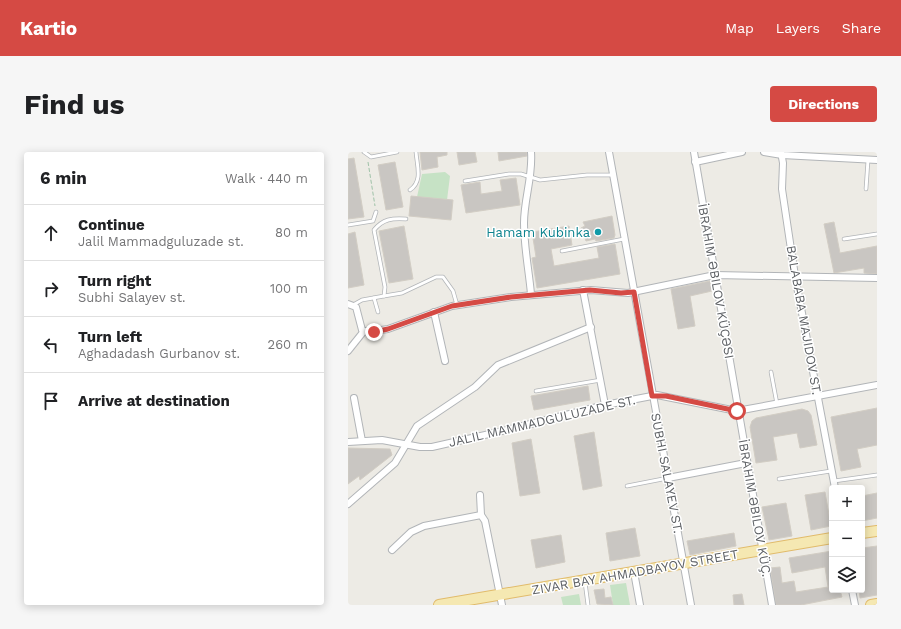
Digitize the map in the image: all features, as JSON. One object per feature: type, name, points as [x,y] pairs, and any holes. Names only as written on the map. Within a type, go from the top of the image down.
[{"type":"main road","points":[[865,533],[877,531]]},
{"type":"main road","name":"ZIVAR BAY AHMADBAYOV STREET","points":[[438,605],[829,539]]},
{"type":"main road","points":[[871,605],[877,604]]},
{"type":"street","points":[[531,152],[530,177],[524,223],[531,294]]},
{"type":"street","name":"SUBHI SALAYEV ST.","points":[[609,152],[691,605]]},
{"type":"street","name":"İBRAHIM ƏBILOV KÜÇƏSI","points":[[694,152],[737,411]]},
{"type":"street","points":[[695,162],[742,152]]},
{"type":"street","points":[[764,152],[877,160]]},
{"type":"street","name":"BALABABA MAJIDOV ST.","points":[[781,154],[782,189],[796,276],[834,485]]},
{"type":"street","points":[[348,351],[364,331],[388,329],[457,305],[531,294],[583,290],[621,293],[634,292],[715,275],[877,278]]},
{"type":"street","points":[[583,290],[605,405]]},
{"type":"street","points":[[350,305],[358,312],[360,327],[364,331]]},
{"type":"street","points":[[434,312],[445,361]]},
{"type":"street","points":[[348,504],[395,462],[417,426],[475,387],[503,362],[590,327]]},
{"type":"street","name":"JALIL MAMMADGULUZADE ST.","points":[[348,442],[382,440],[432,447],[605,405],[652,396],[666,396],[737,411],[877,385]]},
{"type":"street","points":[[354,398],[362,441]]},
{"type":"street","name":"İBRAHIM ƏBILOV KÜÇ.","points":[[737,411],[772,605]]},
{"type":"street","points":[[668,478],[746,464]]},
{"type":"street","points":[[480,495],[481,515],[485,521],[502,605]]},
{"type":"street","points":[[392,550],[411,532],[424,526],[481,515]]},
{"type":"street","points":[[634,572],[640,605]]},
{"type":"street","points":[[853,593],[855,605]]},
{"type":"lane","points":[[364,152],[367,156],[371,157],[397,152]]},
{"type":"lane","points":[[410,190],[417,186],[419,179],[416,152]]},
{"type":"lane","points":[[866,189],[868,160]]},
{"type":"lane","points":[[465,181],[509,174],[521,174],[540,180],[588,175],[612,175]]},
{"type":"lane","points":[[348,225],[373,222],[376,212]]},
{"type":"lane","points":[[384,296],[385,287],[374,230],[380,222],[387,219],[406,218]]},
{"type":"lane","points":[[844,239],[877,234]]},
{"type":"lane","points":[[562,251],[624,239]]},
{"type":"lane","points":[[350,305],[358,301],[402,294],[436,277],[443,277],[453,291],[457,305]]},
{"type":"lane","points":[[374,298],[378,312]]},
{"type":"lane","points":[[771,372],[777,404]]},
{"type":"lane","points":[[536,391],[600,380]]},
{"type":"lane","points":[[779,479],[831,471]]},
{"type":"lane","points":[[834,485],[877,475]]},
{"type":"lane","points":[[627,486],[668,478]]},
{"type":"lane","points":[[584,580],[588,605]]},
{"type":"path","points":[[367,156],[376,212]]},
{"type":"green space","points":[[445,172],[450,176],[447,200],[417,197],[422,174]]},
{"type":"green space","points":[[626,583],[630,605],[613,605],[610,585]]},
{"type":"green space","points":[[579,594],[581,605],[563,605],[561,597]]},
{"type":"building","points":[[420,152],[447,152],[447,155],[437,157],[438,167],[422,170]]},
{"type":"building","points":[[457,152],[475,152],[477,162],[459,165]]},
{"type":"building","points":[[498,152],[527,152],[527,156],[499,161]]},
{"type":"building","points":[[354,158],[364,217],[348,219],[348,159]]},
{"type":"building","points":[[395,162],[403,207],[386,210],[378,165]]},
{"type":"building","points":[[516,178],[520,205],[466,213],[461,185],[480,182],[481,194],[502,191],[500,180]]},
{"type":"building","points":[[411,196],[453,200],[451,220],[409,216]]},
{"type":"building","name":"Hamam Kubinka","points":[[612,216],[615,235],[614,238],[586,241],[581,228],[585,226],[583,222]]},
{"type":"building","points":[[834,222],[840,253],[877,246],[877,274],[864,273],[864,268],[834,273],[824,224]]},
{"type":"building","points":[[404,226],[413,279],[389,283],[379,231]]},
{"type":"building","points":[[569,226],[572,245],[551,249],[554,266],[599,258],[597,247],[615,244],[620,274],[537,288],[532,258],[536,257],[532,232]]},
{"type":"building","points":[[355,232],[364,285],[348,288],[348,234]]},
{"type":"building","points":[[710,281],[712,291],[690,296],[695,326],[678,329],[671,289]]},
{"type":"building","points":[[588,386],[590,400],[534,410],[531,396]]},
{"type":"building","points":[[877,408],[877,445],[857,449],[861,467],[841,471],[831,417]]},
{"type":"building","points":[[802,409],[808,411],[811,415],[817,445],[800,448],[797,433],[773,437],[777,460],[756,463],[750,427],[752,421],[756,418]]},
{"type":"building","points":[[594,432],[602,486],[583,490],[574,436]]},
{"type":"building","points":[[531,439],[540,493],[520,496],[512,443]]},
{"type":"building","points":[[348,448],[390,449],[392,455],[360,480],[359,476],[348,484]]},
{"type":"building","points":[[825,492],[829,515],[829,526],[811,530],[805,495]]},
{"type":"building","points":[[877,493],[877,518],[865,520],[865,495]]},
{"type":"building","points":[[786,503],[792,536],[769,540],[762,507]]},
{"type":"building","points":[[635,528],[640,556],[610,561],[606,533]]},
{"type":"building","points":[[734,533],[736,546],[690,555],[687,541]]},
{"type":"building","points":[[561,535],[565,562],[536,568],[531,540]]},
{"type":"building","points":[[877,546],[877,595],[860,598],[859,593],[865,593],[865,548]]},
{"type":"building","points":[[829,551],[829,593],[841,593],[842,597],[801,605],[776,605],[770,568],[780,567],[782,583],[794,581],[796,592],[828,587],[825,567],[792,573],[789,558]]},
{"type":"building","points":[[604,589],[605,598],[611,597],[613,605],[597,604],[594,590]]},
{"type":"building","points":[[742,594],[744,605],[734,605],[733,595]]},
{"type":"place","name":"Hamam Kubinka","points":[[598,232]]},
{"type":"route","points":[[374,332],[388,329],[457,305],[543,293],[590,290],[621,293],[634,292],[652,396],[666,396],[737,411]]}]
